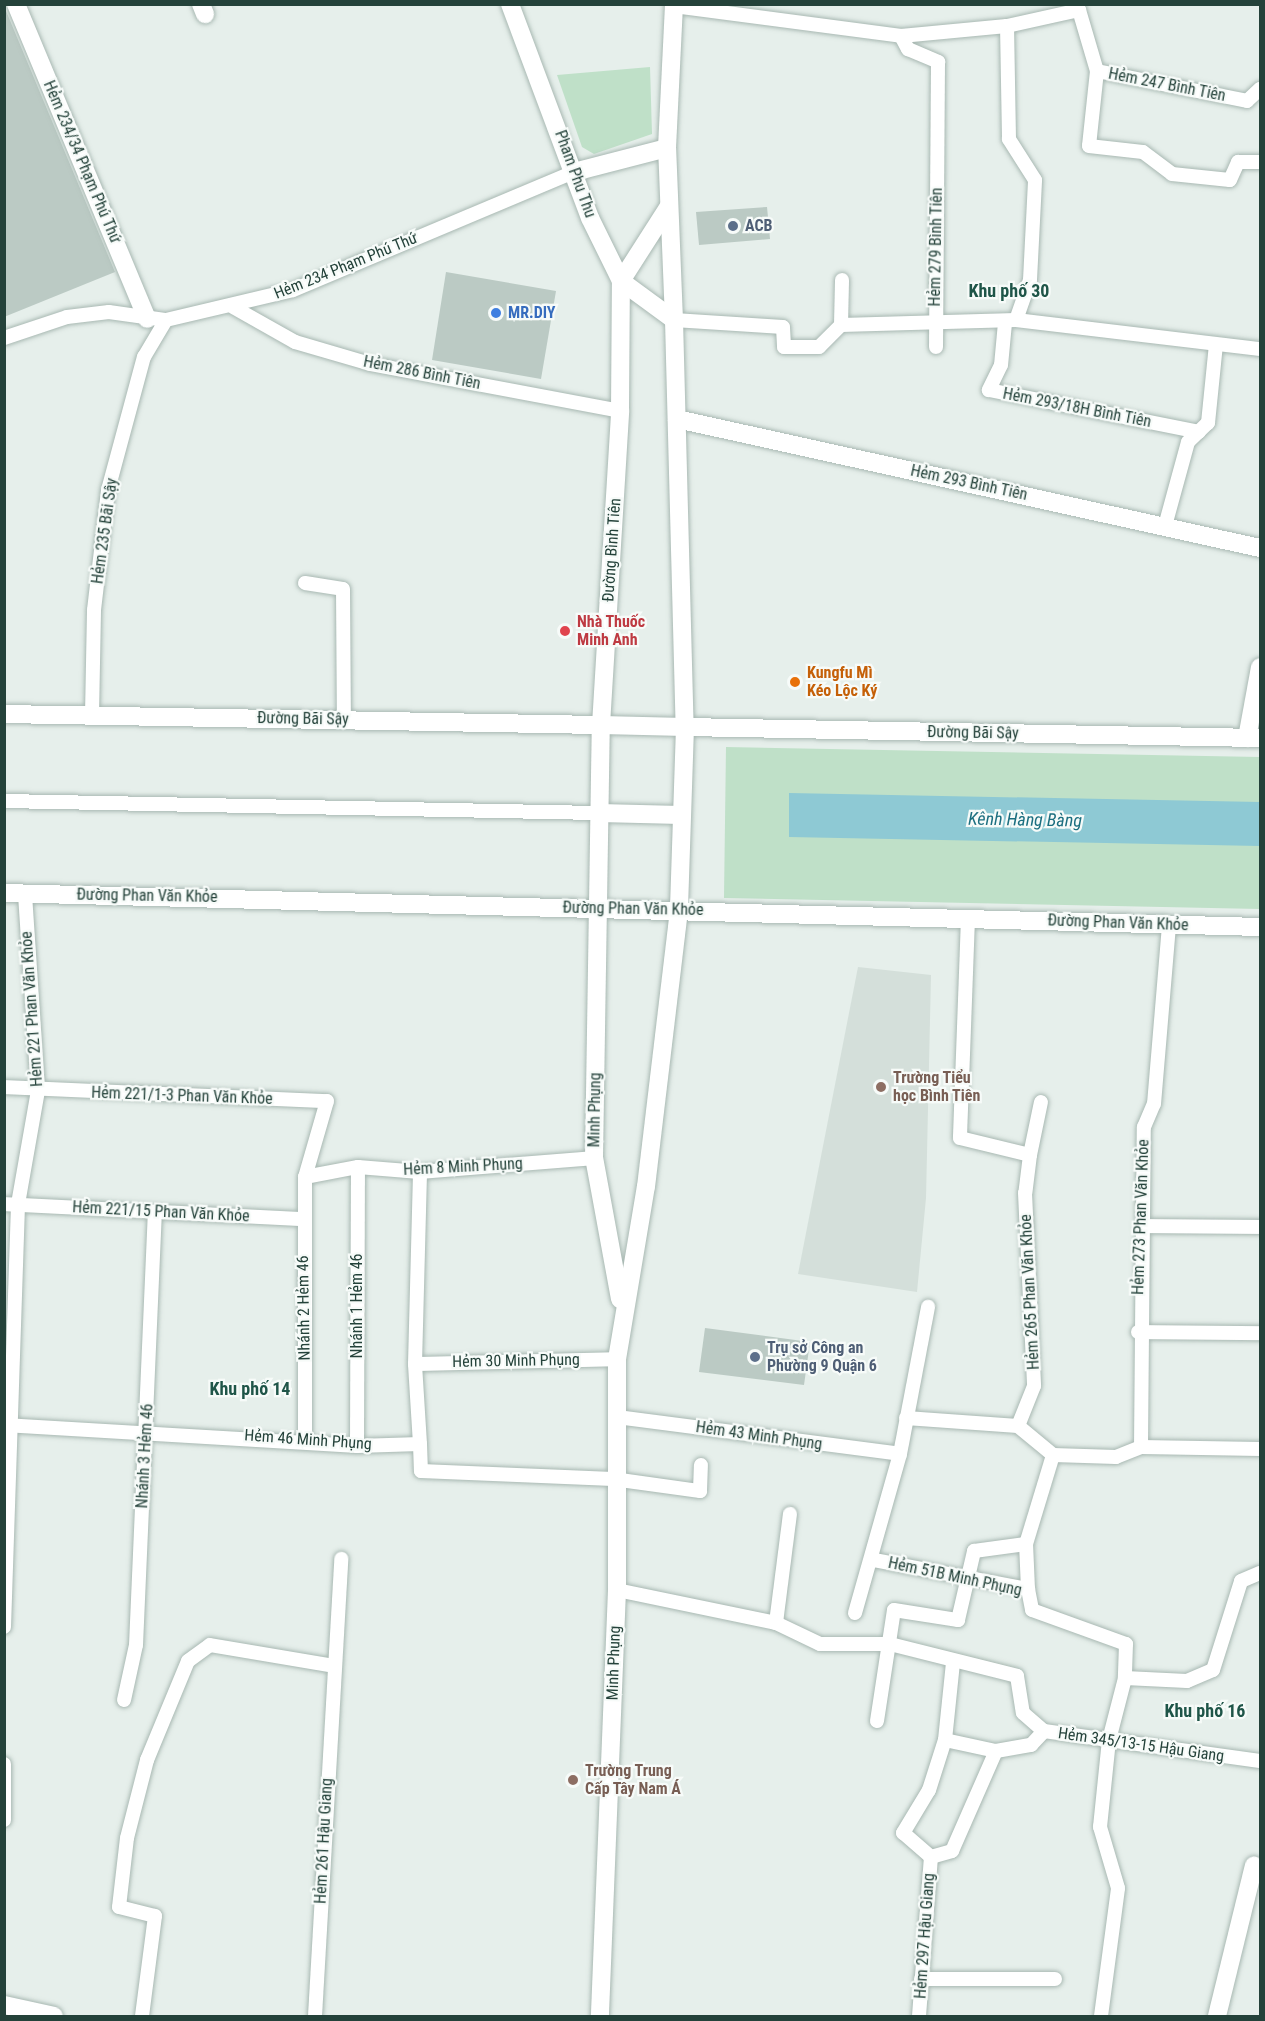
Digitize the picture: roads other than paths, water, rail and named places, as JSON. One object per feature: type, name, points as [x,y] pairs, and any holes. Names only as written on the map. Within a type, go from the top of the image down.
[{"type":"street","name":"Hẻm 234/34 Phạm Phú Thứ","points":[[16,4],[147,319]]},
{"type":"street","name":"Pham Phu Thu","points":[[510,4],[574,171],[621,281]]},
{"type":"street","points":[[674,5],[667,148],[685,727],[679,910]]},
{"type":"street","points":[[574,171],[667,148]]},
{"type":"street","points":[[669,206],[621,281],[674,320]]},
{"type":"street","name":"Đường Bình Tiên","points":[[598,908],[601,725],[620,411],[621,281]]},
{"type":"street","name":"Hẻm 293 Bình Tiên","points":[[677,419],[1260,548]]},
{"type":"street","points":[[1254,738],[1260,667]]},
{"type":"street","name":"Đường Bãi Sậy","points":[[4,714],[1254,738]]},
{"type":"street","points":[[599,813],[681,815]]},
{"type":"street","name":"Đường Phan Văn Khỏe","points":[[4,893],[1260,927]]},
{"type":"street","name":"Minh Phụng","points":[[598,908],[594,1158],[621,1309]]},
{"type":"street","name":"Minh Phụng","points":[[600,2016],[617,1590],[613,1479],[617,1417],[616,1359],[621,1309],[646,1186],[679,910]]},
{"type":"street","points":[[1217,2016],[1254,1865]]},
{"type":"street","points":[[12,2009],[54,2016]]},
{"type":"lane","name":"Hẻm 247 Bình Tiên","points":[[674,5],[901,36],[1007,26],[1065,8],[1078,10],[1097,71],[1247,101],[1260,89]]},
{"type":"lane","points":[[1007,26],[1009,139],[1035,180],[1030,280],[1011,322]]},
{"type":"lane","name":"Hẻm 279 Bình Tiên","points":[[901,36],[908,49],[938,62],[936,347]]},
{"type":"lane","points":[[1097,71],[1089,146],[1143,152],[1172,174],[1230,180],[1238,162],[1260,162]]},
{"type":"lane","name":"Hẻm 234 Phạm Phú Thứ","points":[[4,338],[67,317],[109,312],[166,320],[233,307],[293,290],[574,171]]},
{"type":"lane","points":[[674,320],[783,327],[784,347],[819,347],[841,325],[842,280]]},
{"type":"lane","name":"Hẻm 286 Bình Tiên","points":[[233,307],[295,342],[370,364],[620,411]]},
{"type":"lane","name":"Hẻm 235 Bãi Sậy","points":[[92,716],[94,610],[108,490],[144,357],[166,320]]},
{"type":"lane","name":"Hẻm 279 Bình Tiên","points":[[841,325],[1011,322],[1260,349]]},
{"type":"lane","name":"Hẻm 293/18H Bình Tiên","points":[[1011,322],[1001,365],[988,390],[1198,432]]},
{"type":"lane","points":[[1165,526],[1188,442],[1208,423],[1215,344]]},
{"type":"lane","points":[[305,584],[343,589],[344,720]]},
{"type":"lane","points":[[4,801],[599,813]]},
{"type":"lane","name":"Hẻm 221 Phan Văn Khỏe","points":[[4,1627],[11,1204],[38,1090],[25,893]]},
{"type":"lane","points":[[968,918],[960,1138],[1030,1155]]},
{"type":"lane","name":"Hẻm 273 Phan Văn Khỏe","points":[[1141,1447],[1138,1332],[1143,1226],[1144,1127],[1154,1104],[1169,925]]},
{"type":"lane","name":"Hẻm 221/1-3 Phan Văn Khỏe","points":[[4,1088],[327,1101],[305,1177]]},
{"type":"lane","name":"Hẻm 265 Phan Văn Khỏe","points":[[1018,1426],[1035,1386],[1024,1193],[1041,1102]]},
{"type":"lane","name":"Hẻm 8 Minh Phụng","points":[[305,1177],[358,1167],[420,1172],[594,1158]]},
{"type":"lane","name":"Nhánh 1 Hẻm 46","points":[[357,1446],[358,1167]]},
{"type":"lane","points":[[420,1172],[415,1364],[421,1471],[613,1479],[700,1491],[701,1465]]},
{"type":"lane","name":"Nhánh 2 Hẻm 46","points":[[305,1177],[303,1219],[305,1439]]},
{"type":"lane","name":"Hẻm 221/15 Phan Văn Khỏe","points":[[11,1204],[303,1219]]},
{"type":"lane","name":"Nhánh 3 Hẻm 46","points":[[124,1700],[136,1646],[155,1212]]},
{"type":"lane","points":[[1143,1226],[1260,1227]]},
{"type":"lane","points":[[900,1455],[928,1307]]},
{"type":"lane","points":[[1138,1332],[1260,1333]]},
{"type":"lane","name":"Hẻm 30 Minh Phụng","points":[[415,1364],[616,1359]]},
{"type":"lane","name":"Hẻm 43 Minh Phụng","points":[[617,1417],[900,1455]]},
{"type":"lane","points":[[906,1418],[1018,1426],[1053,1455],[1116,1457],[1141,1447],[1260,1449]]},
{"type":"lane","name":"Hẻm 46 Minh Phụng","points":[[8,1425],[305,1439],[357,1446],[420,1444]]},
{"type":"lane","name":"Hẻm 51B Minh Phụng","points":[[855,1613],[874,1560],[900,1455]]},
{"type":"lane","points":[[1028,1589],[1026,1544],[1053,1455]]},
{"type":"lane","points":[[776,1623],[790,1514]]},
{"type":"lane","points":[[877,1721],[894,1610],[958,1620],[974,1551],[1026,1544]]},
{"type":"lane","name":"Hẻm 261 Hậu Giang","points":[[315,2016],[341,1559]]},
{"type":"lane","name":"Hẻm 51B Minh Phụng","points":[[874,1560],[1028,1589],[1032,1610],[1126,1644],[1125,1678]]},
{"type":"lane","points":[[1101,2016],[1118,1888],[1100,1827],[1109,1740],[1125,1678],[1187,1681],[1213,1670],[1241,1581],[1260,1573]]},
{"type":"lane","points":[[617,1590],[776,1623],[820,1644],[890,1644],[953,1662]]},
{"type":"lane","points":[[142,2016],[155,1916],[119,1907],[127,1838],[147,1760],[188,1661],[210,1645],[334,1666]]},
{"type":"lane","name":"Hẻm 345/13-15 Hậu Giang","points":[[953,1662],[1017,1676],[1023,1713],[1044,1731],[1260,1761]]},
{"type":"lane","name":"Hẻm 297 Hậu Giang","points":[[919,2016],[931,1857],[903,1833],[929,1790],[945,1740],[953,1662]]},
{"type":"lane","points":[[945,1740],[996,1751],[1031,1745],[1044,1731]]},
{"type":"lane","points":[[931,1857],[952,1851],[996,1751]]},
{"type":"lane","points":[[4,1764],[4,1820]]},
{"type":"lane","points":[[921,1979],[1055,1979]]},
{"type":"water","name":"Kênh Hàng Bàng","points":[[789,793],[1260,802],[1260,846],[789,837]]},
{"type":"place","name":"ACB","points":[[733,226]]},
{"type":"place","name":"MR.DIY","points":[[496,313]]},
{"type":"place","name":"Nhà Thuốc Minh Anh","points":[[565,631]]},
{"type":"place","name":"Kungfu Mì Kéo Lộc Ký","points":[[795,682]]},
{"type":"place","name":"Trường Tiểu học Bình Tiên","points":[[881,1087]]},
{"type":"place","name":"Trụ sở Công an Phường 9 Quận 6","points":[[755,1357]]},
{"type":"place","name":"Trường Trung Cấp Tây Nam Á","points":[[573,1780]]},
{"type":"district","name":"Khu phố 30","points":[[1009,291]]},
{"type":"district","name":"Khu phố 14","points":[[250,1389]]},
{"type":"district","name":"Khu phố 16","points":[[1205,1711]]}]
